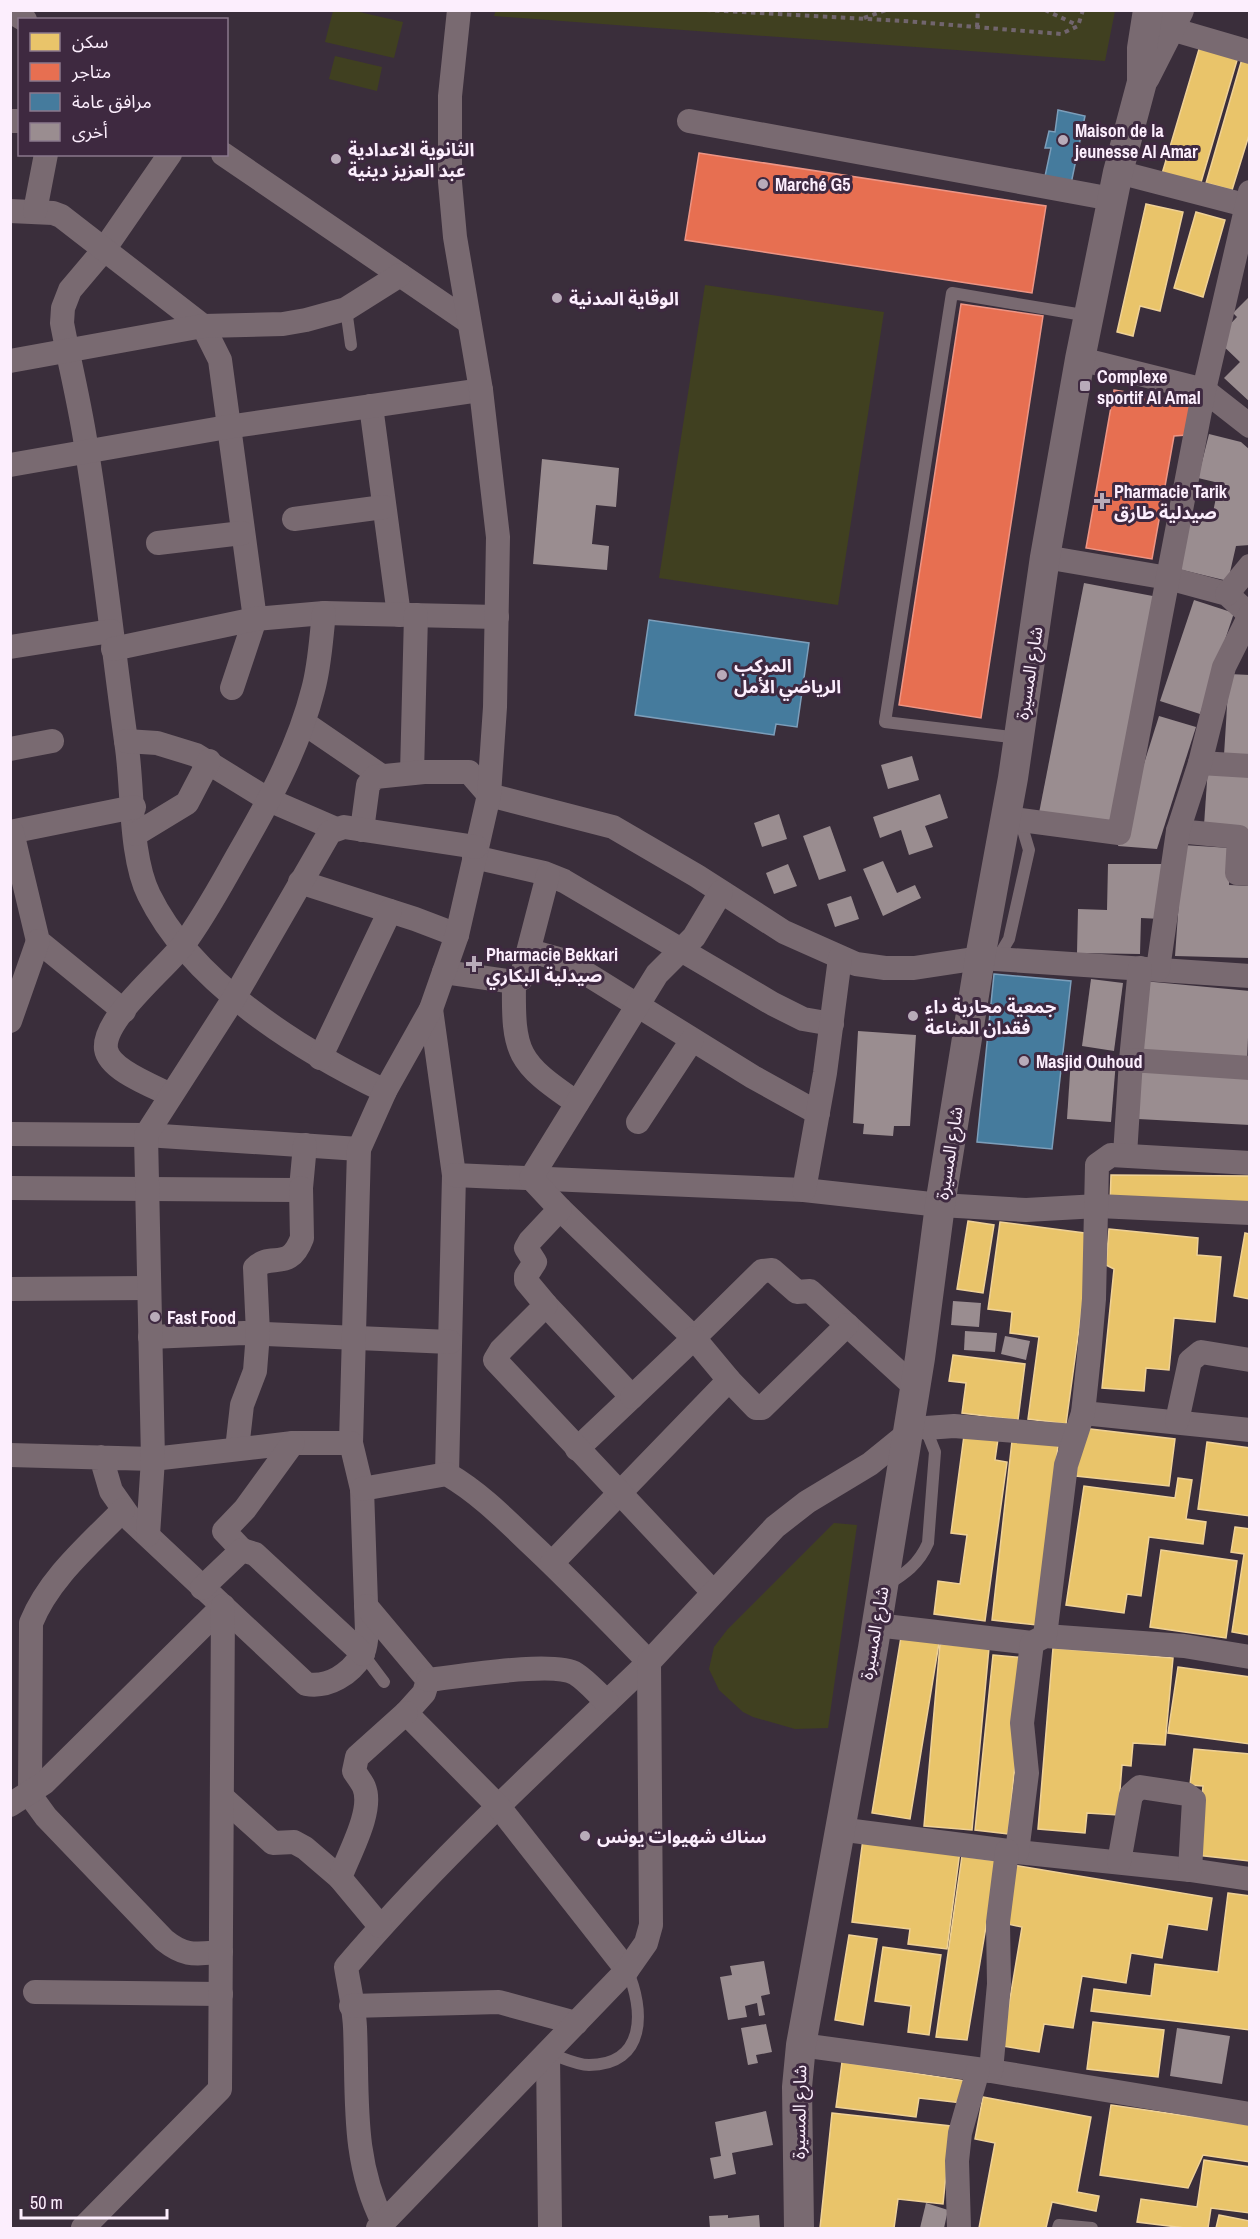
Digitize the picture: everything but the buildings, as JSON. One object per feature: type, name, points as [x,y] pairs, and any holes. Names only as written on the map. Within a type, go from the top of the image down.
[{"type":"street","points":[[101,1457],[111,1491],[123,1510],[306,1684],[317,1686],[330,1683],[341,1676],[363,1654],[367,1632],[362,1489],[351,1443],[360,1149],[385,1091],[431,1009],[457,935],[489,795],[498,537],[481,390],[455,237],[449,139],[453,56],[459,10]]},
{"type":"street","name":"شارع المسيرة","points":[[1142,82],[1142,48],[1148,10]]},
{"type":"street","points":[[1175,20],[1250,52]]},
{"type":"street","name":"شارع المسيرة","points":[[799,2229],[797,2087],[801,2045],[838,1829],[915,1415],[940,1204],[988,959],[1012,819],[1019,738],[1045,557],[1080,359],[1115,186],[1142,82],[1175,20]]},
{"type":"street","points":[[689,121],[1115,186],[1247,199],[1204,390],[1119,833],[1012,819]]},
{"type":"street","points":[[35,211],[46,156]]},
{"type":"street","points":[[169,156],[103,251],[66,298],[62,323],[87,450],[142,878],[149,895],[183,945],[234,998],[320,1058],[385,1091]]},
{"type":"street","points":[[226,156],[469,322]]},
{"type":"street","points":[[10,211],[35,211],[61,216],[103,251],[203,326],[220,360],[227,428],[255,619],[232,688]]},
{"type":"street","points":[[10,361],[203,326],[283,324],[346,309],[400,275]]},
{"type":"street","points":[[1080,359],[1204,390],[1250,426]]},
{"type":"street","points":[[10,465],[87,450],[481,390]]},
{"type":"street","points":[[371,406],[383,507],[407,615],[412,773]]},
{"type":"street","points":[[294,519],[383,507]]},
{"type":"street","points":[[158,543],[242,532]]},
{"type":"street","points":[[1045,557],[1168,578],[1227,594],[1250,615],[1224,668],[1200,763],[1178,831],[1131,1059],[1125,1155]]},
{"type":"street","points":[[1227,594],[1250,566]]},
{"type":"street","points":[[10,647],[112,640],[255,619],[324,613],[496,617]]},
{"type":"street","points":[[171,1095],[116,1066],[106,1050],[107,1034],[124,1011],[183,945],[224,881],[269,800],[304,723],[318,667],[324,613]]},
{"type":"street","points":[[304,723],[380,775]]},
{"type":"street","points":[[10,749],[52,741]]},
{"type":"street","points":[[126,741],[178,747],[209,761],[269,800],[336,829],[362,830],[475,852],[549,875],[588,894],[745,989],[802,1019],[832,1024]]},
{"type":"street","points":[[136,834],[187,803],[209,761]]},
{"type":"street","points":[[1200,763],[1250,766]]},
{"type":"street","points":[[362,830],[368,785],[380,775],[469,772],[489,795],[613,827],[784,932],[856,964],[885,968],[914,968],[988,959],[1250,975]]},
{"type":"street","points":[[10,1021],[38,941],[11,832],[134,807]]},
{"type":"street","points":[[148,1535],[153,1459],[146,1135],[234,998],[325,837],[336,829]]},
{"type":"street","points":[[1178,831],[1239,837],[1237,873],[1250,874]]},
{"type":"street","points":[[444,972],[514,982],[524,976],[549,875]]},
{"type":"street","points":[[300,882],[457,935]]},
{"type":"street","points":[[531,1178],[657,974],[694,937],[721,892]]},
{"type":"street","points":[[320,1058],[390,911]]},
{"type":"street","points":[[38,941],[124,1011]]},
{"type":"street","points":[[530,951],[566,961],[692,1040],[818,1113]]},
{"type":"street","points":[[804,1190],[832,1024],[840,958]]},
{"type":"street","points":[[514,982],[513,1023],[523,1060],[547,1083],[577,1102]]},
{"type":"street","points":[[431,1009],[453,1175],[447,1473]]},
{"type":"street","points":[[638,1122],[692,1040]]},
{"type":"street","points":[[1131,1059],[1250,1068]]},
{"type":"street","points":[[10,1134],[146,1135],[360,1149]]},
{"type":"street","points":[[237,1449],[242,1405],[255,1371],[258,1333],[255,1268],[266,1261],[282,1261],[289,1258],[302,1238],[301,1188],[305,1145]]},
{"type":"street","points":[[959,2229],[957,2161],[960,2133],[984,2071],[999,1984],[998,1922],[1027,1773],[1022,1723],[1039,1639],[1066,1465],[1083,1413],[1093,1319],[1098,1206],[1097,1165],[1111,1155],[1250,1163]]},
{"type":"street","points":[[453,1175],[804,1190],[1026,1210],[1098,1206],[1250,1213]]},
{"type":"street","points":[[531,1178],[560,1209],[694,1338],[756,1408],[762,1408],[847,1325]]},
{"type":"street","points":[[10,1188],[296,1190],[301,1188]]},
{"type":"street","points":[[560,1209],[526,1248],[535,1262],[526,1276],[526,1281],[632,1397]]},
{"type":"street","points":[[577,1449],[762,1271],[772,1270],[797,1292],[810,1291],[847,1325],[915,1415],[954,1426],[1074,1436]]},
{"type":"street","points":[[10,1289],[149,1288]]},
{"type":"street","points":[[546,1305],[501,1350],[495,1360],[713,1592]]},
{"type":"street","points":[[150,1337],[258,1333],[450,1342]]},
{"type":"street","points":[[1177,1421],[1190,1361],[1196,1354],[1201,1352],[1250,1360]]},
{"type":"street","points":[[552,1563],[729,1380]]},
{"type":"street","points":[[1083,1413],[1250,1430]]},
{"type":"street","points":[[362,1489],[447,1473],[491,1506],[552,1563],[649,1662],[651,1925],[646,1943],[627,1970],[548,2054],[380,2225],[362,2169],[354,2070],[355,2025],[346,1967],[380,1926],[649,1662],[776,1527],[807,1502],[870,1464],[915,1415]]},
{"type":"street","points":[[10,1455],[153,1459],[293,1443],[351,1443]]},
{"type":"street","points":[[293,1443],[246,1509],[224,1531],[242,1550],[255,1554],[363,1654]]},
{"type":"street","points":[[20,1800],[31,1623],[38,1606],[63,1573],[123,1510]]},
{"type":"street","points":[[202,1587],[242,1550]]},
{"type":"street","points":[[20,1800],[223,1606]]},
{"type":"street","points":[[83,2229],[220,2089],[223,1606]]},
{"type":"street","points":[[366,1606],[428,1680]]},
{"type":"street","points":[[876,1625],[1039,1639],[1184,1646],[1250,1657]]},
{"type":"street","points":[[428,1680],[534,1669],[563,1669],[575,1674],[607,1702]]},
{"type":"street","points":[[340,1878],[359,1831],[366,1806],[365,1788],[354,1771],[357,1756],[406,1713],[424,1693],[428,1680]]},
{"type":"street","points":[[406,1713],[499,1807],[627,1970]]},
{"type":"street","points":[[1119,1862],[1131,1795],[1140,1787],[1186,1794],[1194,1800],[1190,1870]]},
{"type":"street","points":[[222,1797],[273,1843],[294,1842],[305,1848],[340,1878],[380,1926]]},
{"type":"street","points":[[20,1800],[46,1818],[177,1951],[188,1955],[221,1952]]},
{"type":"street","points":[[838,1829],[1250,1879]]},
{"type":"street","points":[[35,1992],[221,1994]]},
{"type":"street","points":[[351,2006],[499,2002],[576,2023]]},
{"type":"street","points":[[801,2045],[984,2071],[1250,2114]]},
{"type":"street","points":[[548,2054],[549,2229]]},
{"type":"lane","points":[[1019,738],[885,722],[952,293],[1089,316]]},
{"type":"lane","points":[[346,309],[351,345]]},
{"type":"lane","points":[[363,1654],[384,1682]]},
{"type":"lane","points":[[548,2054],[586,2065],[609,2063],[627,2051],[636,2035],[639,2017],[635,1989],[627,1970]]},
{"type":"lane","points":[[1058,2229],[1059,2225],[1092,2229]]},
{"type":"path","points":[[706,10],[807,13],[1061,34],[1078,26],[1083,10]]},
{"type":"path","points":[[862,19],[886,10]]},
{"type":"path","points":[[978,10],[978,27]]},
{"type":"path","points":[[1045,10],[1078,26]]},
{"type":"shaded area","points":[[496,10],[1115,11],[1105,61],[494,16]]},
{"type":"shaded area","points":[[333,11],[355,11],[403,22],[394,58],[325,42]]},
{"type":"shaded area","points":[[335,56],[382,67],[377,91],[329,79]]},
{"type":"shaded area","points":[[705,285],[884,312],[838,605],[659,578]]},
{"type":"shaded area","points":[[834,1523],[857,1525],[828,1728],[795,1729],[753,1717],[743,1712],[719,1690],[709,1669],[714,1647],[727,1630]]},
{"type":"place","name":"Maison de la jeunesse Al Amar","points":[[1063,140]]},
{"type":"place","name":"الثانوية الاعدادية عبد العزيز دينية","points":[[336,159]]},
{"type":"place","name":"Marché G5","points":[[763,184]]},
{"type":"place","name":"الوقاية المدنية","points":[[557,298]]},
{"type":"place","name":"Complexe sportif Al Amal","points":[[1085,386]]},
{"type":"place","name":"Pharmacie Tarik صيدلية طارق","points":[[1102,501]]},
{"type":"place","name":"المركب الرياضي الأمل","points":[[722,675]]},
{"type":"place","name":"Pharmacie Bekkari صيدلية البكاري","points":[[474,964]]},
{"type":"place","name":"جمعية محاربة داء فقدان المناعة","points":[[913,1016]]},
{"type":"place","name":"Masjid Ouhoud","points":[[1024,1061]]},
{"type":"place","name":"Fast Food","points":[[155,1317]]},
{"type":"place","name":"سناك شهيوات يونس","points":[[585,1836]]}]
